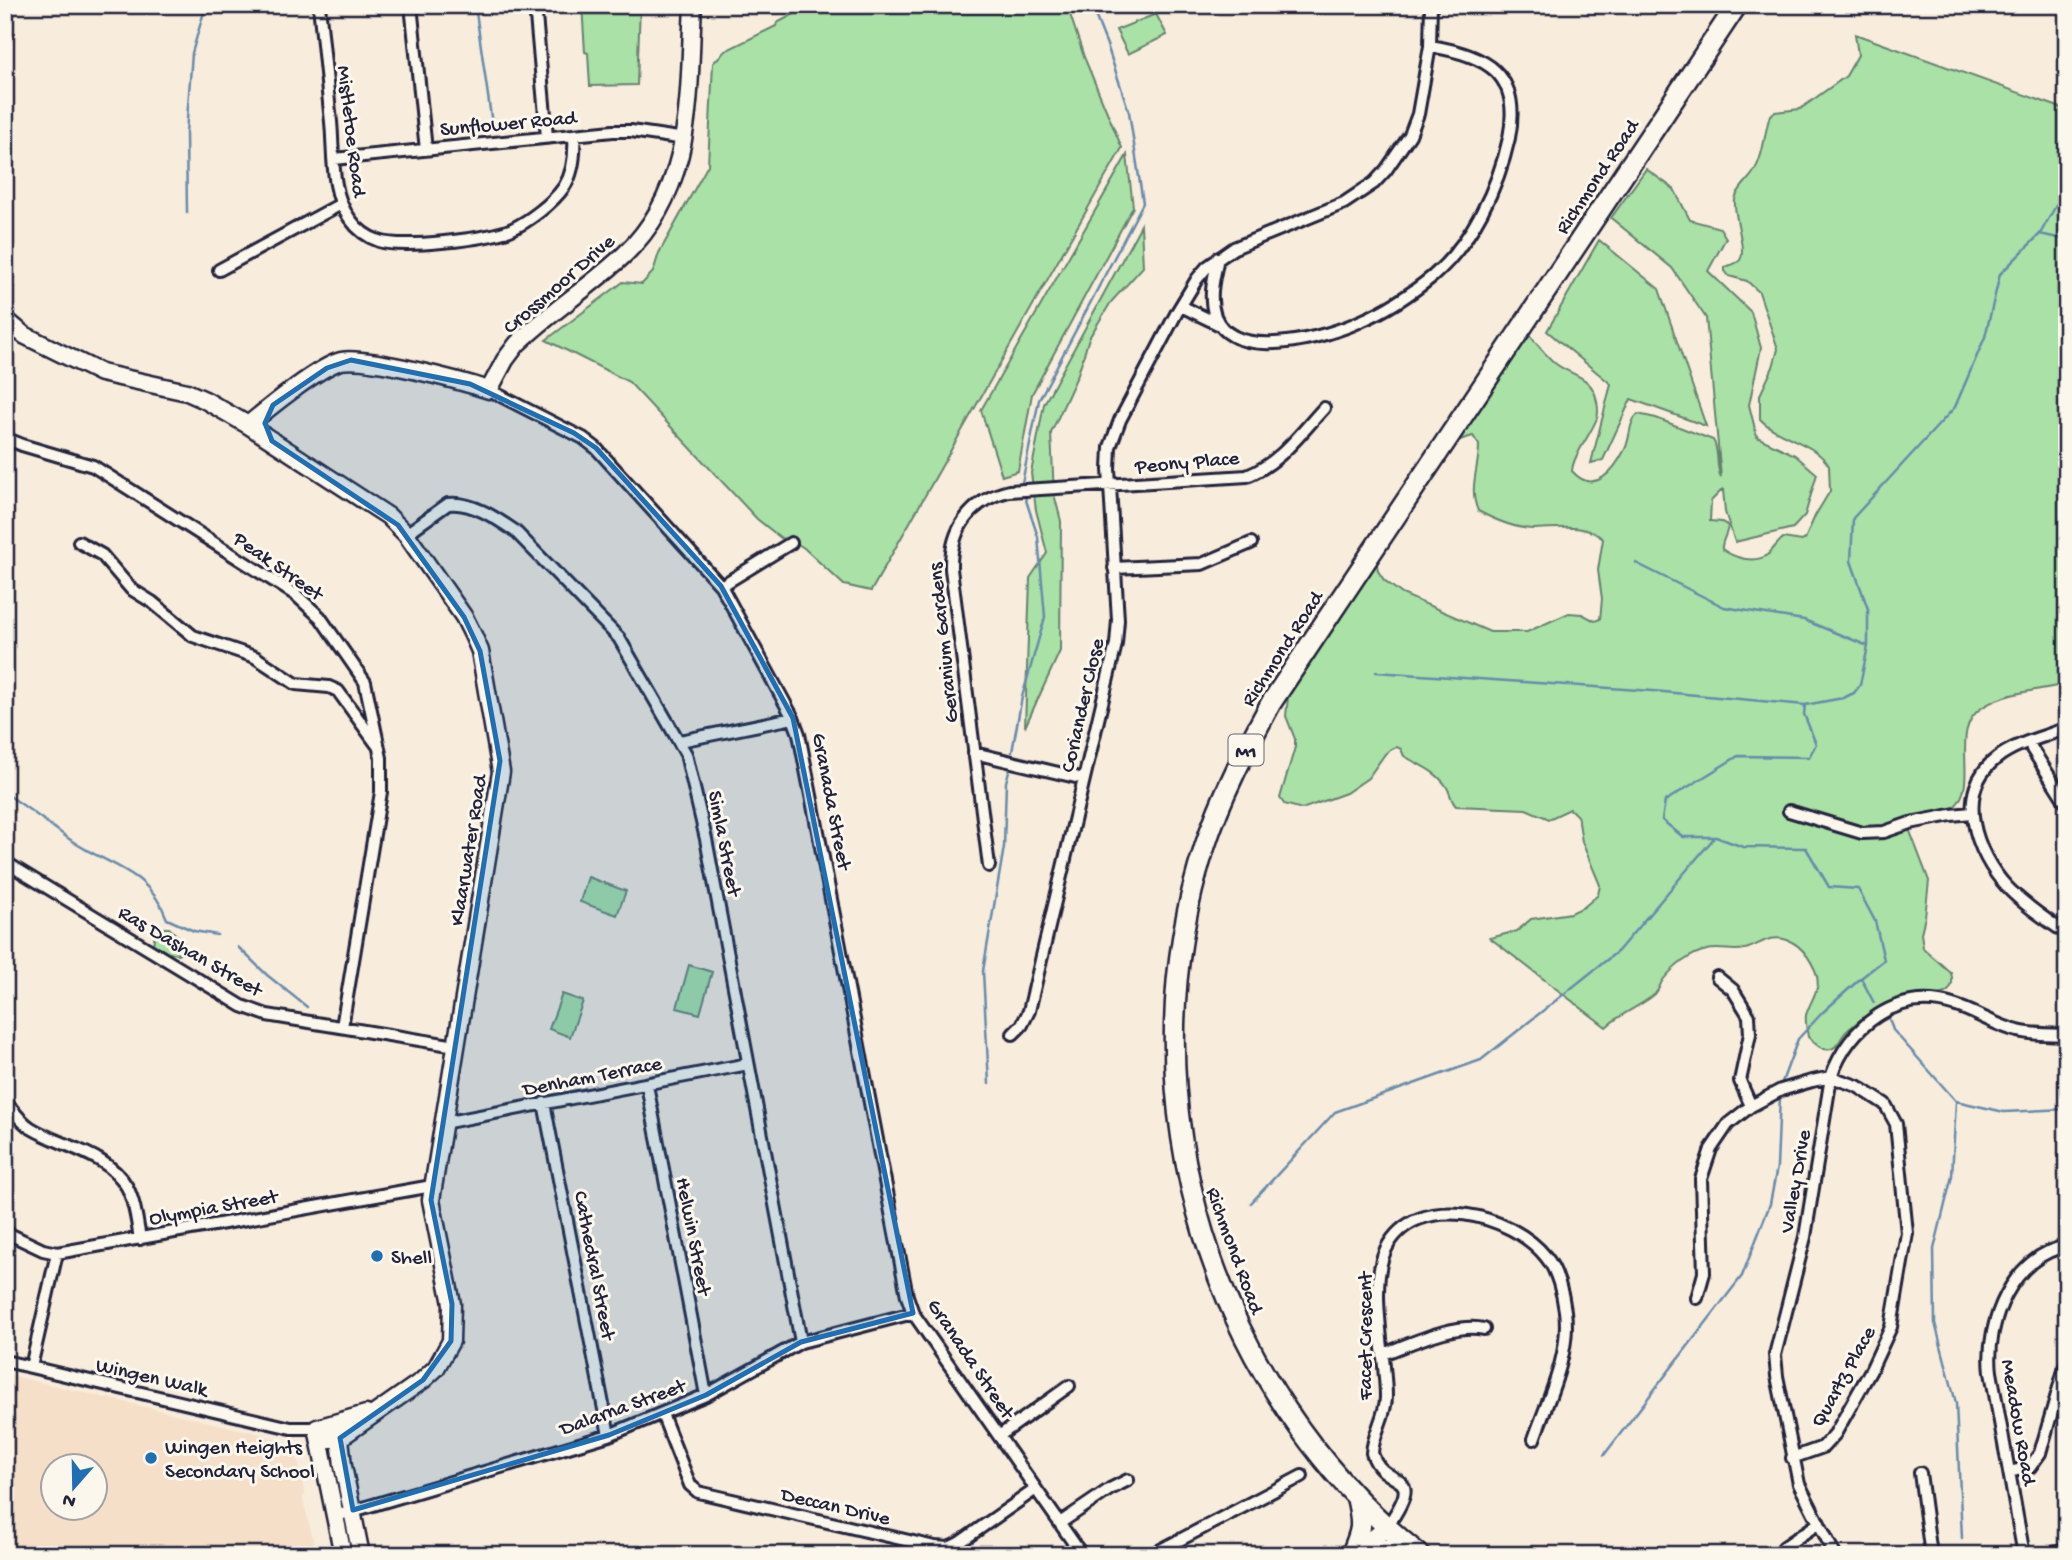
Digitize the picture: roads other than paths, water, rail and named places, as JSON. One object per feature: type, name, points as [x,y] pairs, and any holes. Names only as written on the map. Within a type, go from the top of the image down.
[{"type":"highway","name":"Richmond Road","points":[[1420,1555],[1386,1528],[1357,1499],[1300,1430],[1269,1383],[1243,1335],[1211,1259],[1190,1191],[1176,1102],[1174,1022],[1179,962],[1194,885],[1205,846],[1230,782],[1271,702],[1737,5]]},
{"type":"highway","points":[[1353,1555],[1362,1522],[1357,1499]]},
{"type":"highway","points":[[1353,1555],[1376,1549],[1398,1550],[1408,1555]]},
{"type":"street","name":"Mistletoe Road","points":[[319,5],[336,183],[341,204],[358,229],[381,242],[440,242],[503,232],[523,223],[556,197],[564,187],[573,163],[575,136]]},
{"type":"street","points":[[411,5],[426,150]]},
{"type":"street","points":[[535,5],[547,137]]},
{"type":"street","name":"Crossmoor Drive","points":[[489,390],[505,360],[522,339],[612,266],[638,241],[655,217],[678,169],[685,139],[693,5]]},
{"type":"street","name":"Coriander Close","points":[[1013,1034],[1022,1025],[1029,1011],[1117,637],[1110,459],[1114,434],[1181,306],[1197,279],[1218,258],[1246,243],[1344,203],[1380,177],[1399,153],[1418,114],[1430,46],[1432,5]]},
{"type":"street","points":[[1181,306],[1236,336],[1258,343],[1300,340],[1342,329],[1399,301],[1433,275],[1452,256],[1475,223],[1491,193],[1505,153],[1512,113],[1506,87],[1496,71],[1484,61],[1463,52],[1430,46]]},
{"type":"street","name":"Sunflower Road","points":[[334,159],[631,131],[685,139]]},
{"type":"street","points":[[219,270],[341,204]]},
{"type":"street","points":[[1218,258],[1212,285],[1212,300],[1214,314],[1220,325]]},
{"type":"street","name":"Klaarwater Road","points":[[5,318],[24,335],[101,373],[187,392],[248,425],[388,516],[405,534],[464,617],[480,651],[500,761],[499,792],[432,1186],[431,1211],[452,1304],[451,1341],[436,1368],[365,1422],[339,1431],[318,1434]]},
{"type":"street","name":"Granada Street","points":[[248,425],[327,368],[351,360],[489,390],[574,433],[596,448],[721,586],[793,718],[799,734],[905,1283],[913,1312],[1082,1555]]},
{"type":"street","points":[[272,441],[265,423],[273,405]]},
{"type":"street","name":"Peony Place","points":[[1111,486],[1247,476],[1270,465],[1324,408]]},
{"type":"street","name":"Peak Street","points":[[5,438],[93,466],[310,606],[358,669],[365,682],[380,748],[382,792],[342,1027]]},
{"type":"street","name":"Geranium Gardens","points":[[989,866],[951,569],[957,530],[972,509],[998,493],[1019,489],[1111,486]]},
{"type":"street","name":"Simla Street","points":[[405,534],[448,504],[455,503],[497,519],[515,531],[618,638],[680,741],[690,766],[704,828],[801,1342]]},
{"type":"street","points":[[79,542],[102,555],[131,589],[152,602],[193,636],[255,657],[296,684],[329,687],[338,691],[380,748]]},
{"type":"street","points":[[1115,568],[1202,564],[1251,542]]},
{"type":"street","points":[[721,586],[792,543]]},
{"type":"street","points":[[680,741],[793,718]]},
{"type":"street","points":[[2067,728],[1999,756],[1984,771],[1976,785],[1972,813],[1979,843],[2006,886],[2067,934]]},
{"type":"street","points":[[2030,742],[2067,804]]},
{"type":"street","points":[[974,753],[1084,779]]},
{"type":"street","points":[[1789,811],[1862,833],[1884,832],[1910,823],[1972,813]]},
{"type":"street","name":"Ras Dashan Street","points":[[5,862],[242,1006],[267,1015],[456,1046]]},
{"type":"street","points":[[1717,977],[1733,990],[1749,1016],[1750,1034],[1740,1081],[1751,1106]]},
{"type":"street","name":"Valley Drive","points":[[1835,1555],[1799,1484],[1777,1376],[1776,1344],[1805,1237],[1831,1077],[1838,1058],[1854,1035],[1867,1023],[1890,1009],[1912,1002],[1952,1004],[2016,1031],[2067,1035]]},
{"type":"street","name":"Denham Terrace","points":[[443,1123],[748,1064]]},
{"type":"street","points":[[1697,1298],[1704,1273],[1701,1179],[1718,1137],[1728,1124],[1751,1106],[1781,1090],[1831,1077]]},
{"type":"street","name":"Quartz Place","points":[[1792,1458],[1814,1451],[1830,1440],[1882,1349],[1891,1326],[1907,1233],[1899,1143],[1892,1115],[1885,1104],[1873,1094],[1831,1077]]},
{"type":"street","name":"Helwin Street","points":[[646,1085],[706,1395]]},
{"type":"street","points":[[5,1101],[29,1127],[103,1162],[117,1174],[132,1201],[140,1239]]},
{"type":"street","name":"Cathedral Street","points":[[544,1103],[609,1435]]},
{"type":"street","name":"Olympia Street","points":[[5,1232],[43,1250],[57,1253],[432,1186]]},
{"type":"street","name":"Facet Crescent","points":[[1386,1528],[1400,1509],[1406,1491],[1396,1478],[1374,1460],[1372,1453],[1386,1399],[1380,1323],[1382,1265],[1385,1250],[1395,1234],[1412,1221],[1434,1213],[1460,1213],[1497,1223],[1530,1240],[1549,1260],[1562,1293],[1566,1314],[1565,1338],[1559,1369],[1534,1439]]},
{"type":"street","name":"Meadow Road","points":[[2024,1555],[1989,1356],[1993,1326],[2011,1287],[2031,1262],[2053,1248],[2067,1246]]},
{"type":"street","points":[[31,1367],[57,1253]]},
{"type":"street","name":"Dalarna Street","points":[[336,1516],[609,1435],[706,1395],[801,1342],[913,1312]]},
{"type":"street","points":[[1383,1354],[1430,1337],[1467,1328],[1484,1329]]},
{"type":"street","points":[[2009,1472],[2030,1467],[2040,1453],[2067,1360]]},
{"type":"street","name":"Wingen Walk","points":[[5,1361],[318,1434]]},
{"type":"street","points":[[999,1436],[1069,1386]]},
{"type":"street","name":"Deccan Drive","points":[[662,1414],[690,1485],[698,1492],[935,1547],[949,1548],[959,1543],[1036,1489]]},
{"type":"street","points":[[339,1431],[360,1555]]},
{"type":"street","points":[[318,1434],[343,1555]]},
{"type":"street","points":[[1920,1473],[1930,1555]]},
{"type":"street","points":[[1151,1555],[1302,1476]]},
{"type":"street","points":[[1060,1523],[1128,1480]]},
{"type":"street","points":[[1778,1555],[1784,1547],[1819,1523]]},
{"type":"street","points":[[1353,1555],[1386,1528]]},
{"type":"street","points":[[2042,1555],[2067,1550]]},
{"type":"waterway","points":[[187,213],[186,133],[192,53],[206,5]]},
{"type":"waterway","points":[[475,5],[492,124]]},
{"type":"waterway","points":[[1022,483],[1039,400],[1143,203],[1129,112],[1091,5]]},
{"type":"waterway","points":[[1874,1003],[1861,978],[1884,960],[1875,921],[1858,889],[1829,887],[1806,848],[1743,847],[1716,837],[1683,837],[1662,820],[1665,801],[1738,756],[1809,757],[1816,744],[1804,714],[1805,705],[1843,698],[1854,693],[1860,685],[1868,646],[1868,609],[1851,561],[1853,518],[1955,407],[1985,337],[2000,274],[2040,234],[2067,186]]},
{"type":"waterway","points":[[2040,234],[2067,240]]},
{"type":"waterway","points":[[1012,752],[1022,697],[1045,617],[1038,537],[1025,497]]},
{"type":"waterway","points":[[1636,563],[1724,607],[1804,620],[1868,646]]},
{"type":"waterway","points":[[1376,672],[1653,691],[1805,705]]},
{"type":"waterway","points":[[989,1084],[983,971],[1004,847],[1006,782],[1009,771]]},
{"type":"waterway","points":[[5,793],[72,841],[139,880],[150,890],[167,919],[194,931],[217,935]]},
{"type":"waterway","points":[[1251,1203],[1335,1112],[1481,1060],[1618,951],[1714,838]]},
{"type":"waterway","points":[[238,947],[307,1007]]},
{"type":"waterway","points":[[1782,1082],[1798,1039],[1861,978]]},
{"type":"waterway","points":[[1888,1016],[1893,1030],[1956,1101],[2004,1112],[2067,1109]]},
{"type":"waterway","points":[[1604,1455],[1742,1276],[1770,1204],[1777,1167],[1780,1095]]},
{"type":"waterway","points":[[1956,1101],[1952,1176],[1934,1249],[1935,1323],[1956,1403],[1962,1538]]},
{"type":"place","name":"Shell","points":[[377,1256]]},
{"type":"place","name":"Wingen Heights Secondary School","points":[[151,1458]]}]
